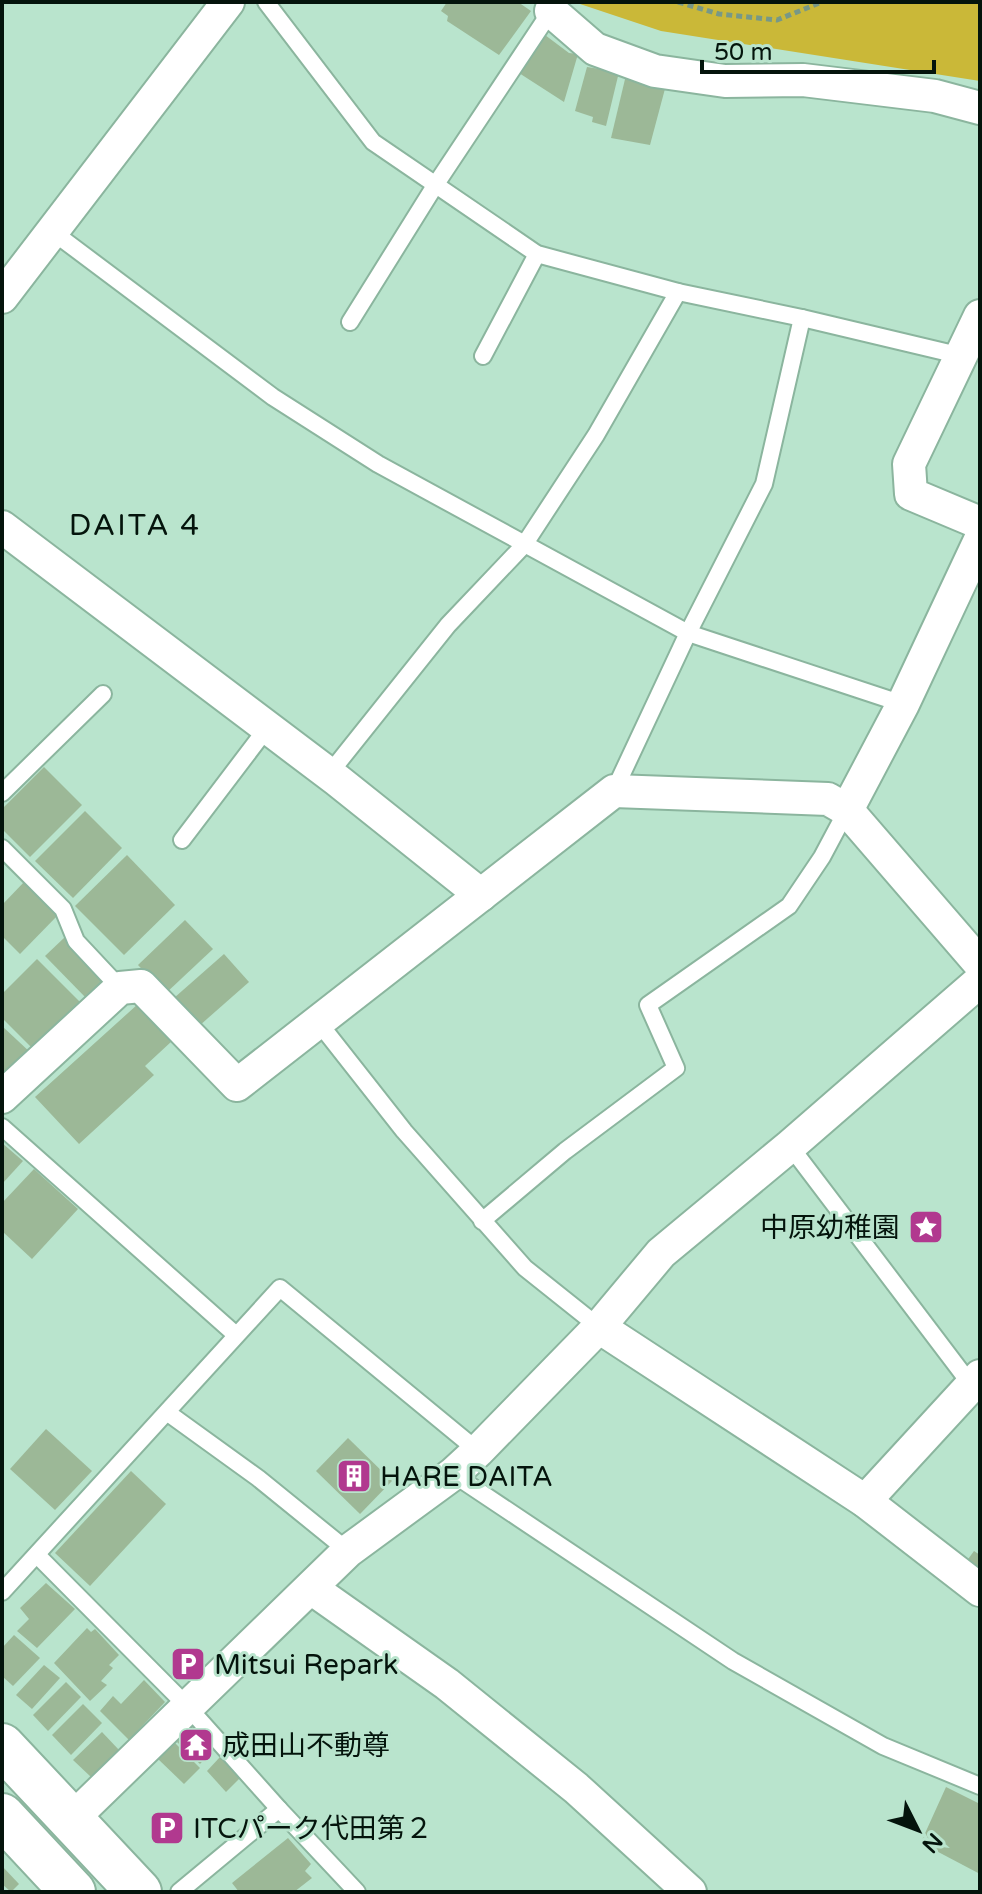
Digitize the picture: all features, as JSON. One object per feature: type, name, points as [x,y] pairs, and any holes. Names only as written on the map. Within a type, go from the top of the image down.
[{"type":"main road","points":[[2,1746],[139,1892]]},
{"type":"main road","points":[[2,1816],[73,1892]]},
{"type":"street","points":[[2,297],[228,2]]},
{"type":"street","points":[[546,7],[595,49],[655,71],[725,81],[818,82],[935,96],[980,108]]},
{"type":"street","points":[[980,316],[909,464],[911,494],[980,523]]},
{"type":"street","points":[[2,527],[329,774],[481,895]]},
{"type":"street","points":[[847,810],[903,704],[980,540]]},
{"type":"street","points":[[2,1097],[120,988],[141,986],[237,1085],[614,791],[828,799],[847,810],[980,964]]},
{"type":"street","points":[[71,1820],[348,1551],[453,1474],[478,1451],[599,1327],[661,1253],[980,981]]},
{"type":"street","points":[[599,1327],[865,1501],[980,1590]]},
{"type":"street","points":[[865,1501],[976,1381]]},
{"type":"street","points":[[311,1588],[458,1693],[576,1788],[690,1892]]},
{"type":"lane","points":[[266,2],[373,142],[537,254],[678,292],[962,356]]},
{"type":"lane","points":[[350,322],[546,7]]},
{"type":"lane","points":[[53,232],[273,397],[378,464],[688,633],[903,704]]},
{"type":"lane","points":[[483,356],[537,254]]},
{"type":"lane","points":[[329,774],[448,625],[524,545],[616,402],[678,292]]},
{"type":"lane","points":[[614,791],[688,633],[764,484],[802,318]]},
{"type":"lane","points":[[2,793],[103,694]]},
{"type":"lane","points":[[182,840],[267,728]]},
{"type":"lane","points":[[482,1221],[565,1151],[676,1068],[648,1005],[789,906],[822,857],[847,810]]},
{"type":"lane","points":[[2,848],[63,909],[76,941],[120,988]]},
{"type":"lane","points":[[319,1023],[404,1131],[525,1268],[599,1327]]},
{"type":"lane","points":[[2,1127],[236,1335]]},
{"type":"lane","points":[[790,1146],[976,1381]]},
{"type":"lane","points":[[2,1592],[280,1288],[478,1451]]},
{"type":"lane","points":[[168,1413],[258,1478],[348,1551]]},
{"type":"lane","points":[[453,1474],[733,1661],[883,1746],[980,1786]]},
{"type":"lane","points":[[37,1555],[187,1706],[357,1892]]},
{"type":"lane","points":[[179,1892],[279,1809]]},
{"type":"path","points":[[678,2],[719,14],[777,20],[822,2]]},
{"type":"shaded area","points":[[574,2],[980,2],[980,81],[661,31]]},
{"type":"building","points":[[447,2],[518,2],[531,11],[499,55],[447,21],[448,16],[441,11]]},
{"type":"building","points":[[545,35],[569,53],[578,54],[564,102],[519,73]]},
{"type":"building","points":[[587,67],[619,72],[606,126],[592,122],[593,117],[575,111]]},
{"type":"building","points":[[626,75],[666,85],[650,145],[611,138]]},
{"type":"building","points":[[44,767],[82,805],[30,857],[2,829],[2,809]]},
{"type":"building","points":[[85,811],[122,848],[73,898],[35,861]]},
{"type":"building","points":[[127,855],[175,905],[124,955],[75,906]]},
{"type":"building","points":[[25,881],[59,914],[20,954],[2,936],[2,905]]},
{"type":"building","points":[[185,920],[213,949],[165,994],[138,965]]},
{"type":"building","points":[[65,937],[107,981],[87,999],[45,956]]},
{"type":"building","points":[[224,954],[249,982],[199,1026],[174,998]]},
{"type":"building","points":[[37,959],[84,1006],[37,1053],[2,1018],[2,994]]},
{"type":"building","points":[[138,1004],[172,1041],[145,1066],[154,1075],[79,1144],[35,1097]]},
{"type":"building","points":[[2,1026],[32,1054],[2,1086]]},
{"type":"building","points":[[2,1143],[23,1161],[2,1184]]},
{"type":"building","points":[[34,1169],[78,1209],[32,1259],[2,1231],[2,1203]]},
{"type":"building","points":[[46,1429],[92,1471],[55,1510],[10,1469]]},
{"type":"building","name":"HARE DAITA","points":[[348,1438],[392,1481],[360,1514],[316,1471]]},
{"type":"building","points":[[131,1471],[166,1504],[90,1586],[55,1553]]},
{"type":"building","points":[[974,1551],[980,1555],[980,1574],[966,1562]]},
{"type":"building","points":[[46,1583],[75,1609],[37,1648],[17,1631],[29,1619],[20,1608]]},
{"type":"building","points":[[87,1628],[91,1632],[95,1629],[119,1655],[109,1665],[113,1668],[101,1681],[107,1685],[90,1701],[54,1663]]},
{"type":"building","points":[[14,1635],[40,1658],[13,1686],[2,1676],[2,1648]]},
{"type":"building","points":[[44,1665],[60,1678],[32,1709],[16,1695]]},
{"type":"building","points":[[144,1680],[165,1702],[129,1740],[100,1711],[113,1696],[121,1704]]},
{"type":"building","points":[[66,1682],[81,1697],[48,1731],[33,1715]]},
{"type":"building","points":[[83,1704],[102,1723],[71,1755],[52,1735]]},
{"type":"building","name":"成田山不動尊","points":[[191,1726],[214,1748],[200,1764],[177,1742]]},
{"type":"building","points":[[102,1732],[119,1750],[91,1777],[73,1760]]},
{"type":"building","points":[[172,1740],[200,1768],[184,1784],[157,1758]]},
{"type":"building","points":[[220,1757],[240,1778],[226,1792],[207,1771]]},
{"type":"building","points":[[946,1787],[980,1804],[980,1874],[925,1845],[926,1842],[922,1840]]},
{"type":"building","points":[[288,1838],[311,1864],[305,1871],[312,1878],[294,1892],[239,1892],[232,1883]]},
{"type":"building","points":[[2,1866],[19,1884],[11,1892],[2,1884]]},
{"type":"place","name":"中原幼稚園","points":[[926,1227]]},
{"type":"place","name":"HARE DAITA","points":[[354,1476]]},
{"type":"place","name":"Mitsui Repark","points":[[188,1664]]},
{"type":"place","name":"成田山不動尊","points":[[196,1745]]},
{"type":"place","name":"ITCパーク代田第２","points":[[167,1828]]},
{"type":"district","name":"DAITA 4","points":[[135,525]]}]
